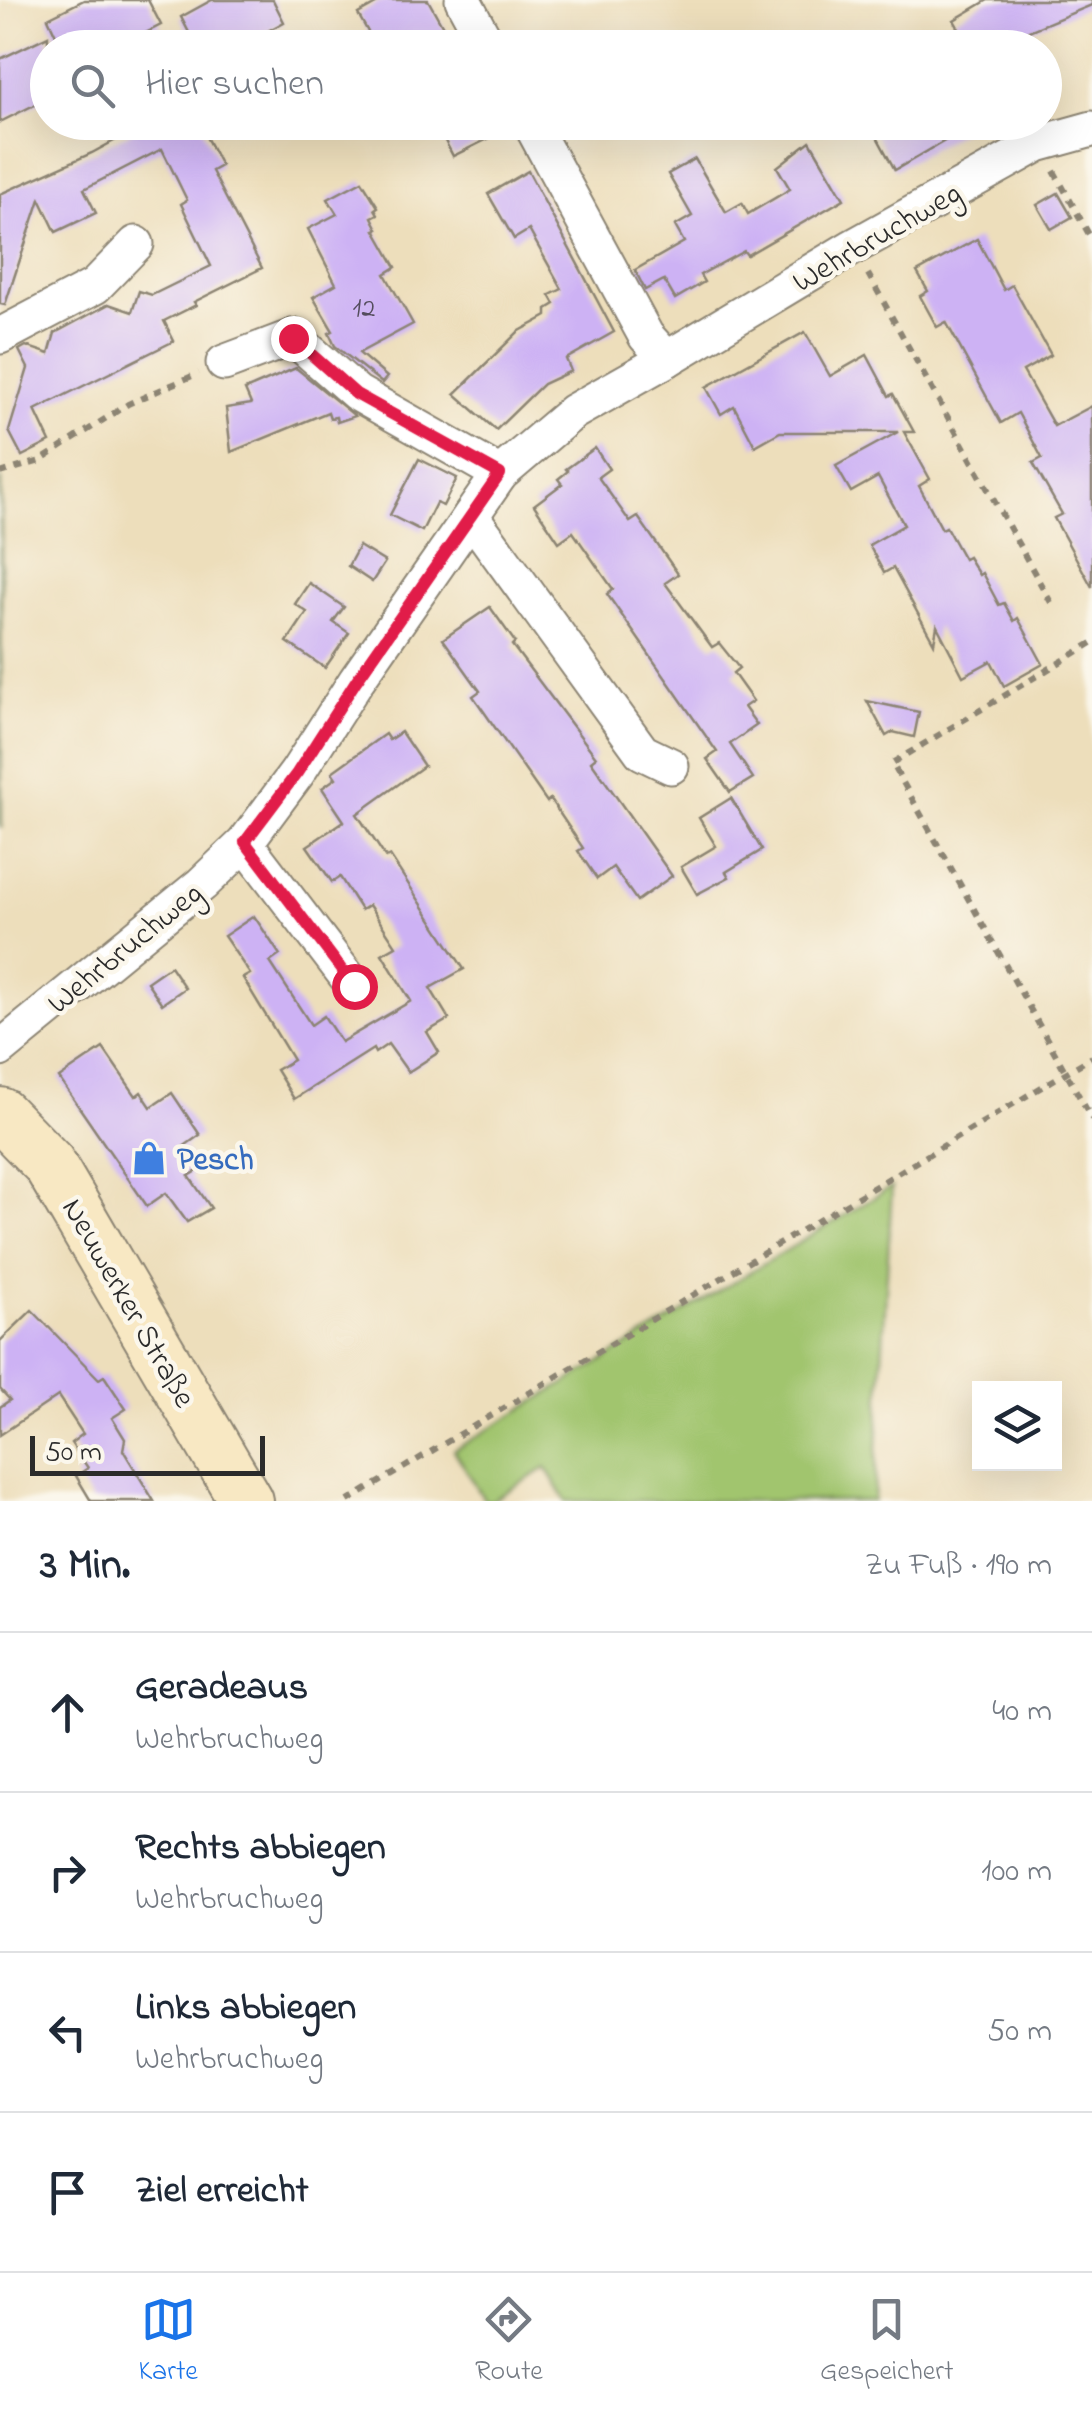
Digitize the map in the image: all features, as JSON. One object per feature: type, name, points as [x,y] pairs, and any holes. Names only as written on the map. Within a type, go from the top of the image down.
[{"type":"street","points":[[463,0],[479,30]]},
{"type":"street","name":"Wehrbruchweg","points":[[1062,137],[1092,129]]},
{"type":"street","points":[[540,140],[646,336],[668,360]]},
{"type":"street","name":"Wehrbruchweg","points":[[0,1049],[202,884],[245,842],[297,773],[500,474],[573,412],[668,360],[853,247],[1038,144],[1052,140]]},
{"type":"street","points":[[0,336],[95,286],[136,244]]},
{"type":"street","points":[[224,362],[293,338],[356,394],[500,474]]},
{"type":"street","points":[[471,516],[642,752],[671,766]]},
{"type":"street","points":[[245,842],[354,986]]},
{"type":"street","name":"Neuwerker Straße","points":[[0,1114],[50,1164],[246,1501]]},
{"type":"path","points":[[1038,144],[1092,240]]},
{"type":"path","points":[[853,247],[1054,608]]},
{"type":"path","points":[[0,473],[40,461],[128,404],[224,362]]},
{"type":"path","points":[[1092,643],[892,762],[1092,1120]]},
{"type":"path","points":[[348,1501],[1092,1057]]},
{"type":"green space","points":[[0,480],[2,827],[0,827]]},
{"type":"green space","points":[[892,1187],[874,1501],[566,1501],[546,1468],[485,1501],[454,1450]]},
{"type":"building","points":[[84,0],[148,0],[161,25],[151,30],[54,30],[48,18]]},
{"type":"building","points":[[212,0],[273,0],[284,22],[270,30],[188,30],[181,17]]},
{"type":"building","points":[[383,0],[428,0],[445,30],[367,30],[358,14]]},
{"type":"building","points":[[988,0],[1092,0],[1092,5],[1031,30],[960,30],[954,20]]},
{"type":"building","points":[[30,45],[30,107],[0,122],[0,59]]},
{"type":"building","points":[[116,140],[208,140],[221,166],[212,171],[262,268],[164,321],[174,341],[35,410],[50,442],[22,456],[9,431],[28,368],[19,350],[26,346],[49,354],[55,333],[109,304],[132,312],[139,291],[152,295],[211,266],[181,204],[187,200],[162,149],[84,189],[96,213],[56,232],[40,199],[5,305],[0,304],[0,194]]},
{"type":"building","points":[[445,140],[486,140],[453,156]]},
{"type":"building","points":[[879,140],[946,140],[895,170]]},
{"type":"building","points":[[810,141],[844,199],[747,255],[744,251],[700,275],[704,282],[675,299],[664,280],[645,290],[635,270],[684,242],[675,226],[692,216],[668,174],[695,159],[726,212],[742,203],[748,214],[790,189],[777,167]]},
{"type":"building","points":[[528,171],[614,332],[566,359],[571,371],[543,384],[496,430],[455,394],[518,332],[547,316],[547,309],[555,304],[550,295],[562,289],[529,230],[514,239],[488,194]]},
{"type":"building","points":[[362,181],[378,207],[378,214],[372,217],[378,229],[375,230],[396,267],[385,274],[413,324],[359,353],[387,377],[382,383],[335,346],[329,333],[333,331],[313,297],[336,284],[308,229],[337,214],[328,199]]},
{"type":"building","points":[[1058,193],[1072,217],[1051,229],[1037,205]]},
{"type":"building","points":[[977,239],[1004,290],[1012,285],[1051,355],[1023,371],[1054,426],[1092,406],[1092,587],[1054,518],[1062,514],[1033,463],[1042,458],[1018,413],[1001,423],[946,322],[937,327],[920,296],[928,291],[917,272]]},
{"type":"building","points":[[805,332],[830,376],[867,355],[914,432],[904,432],[930,479],[919,486],[942,529],[946,527],[964,559],[968,557],[979,575],[982,573],[999,605],[1004,603],[1014,621],[1018,618],[1043,664],[1004,686],[991,661],[963,676],[937,626],[934,643],[893,568],[884,573],[869,545],[904,525],[878,477],[851,492],[836,466],[898,432],[780,432],[755,446],[734,406],[721,414],[706,387]]},
{"type":"building","points":[[296,368],[355,416],[337,422],[328,412],[231,452],[226,408],[251,404],[245,390]]},
{"type":"building","points":[[595,448],[609,469],[598,477],[630,522],[638,517],[678,574],[665,583],[712,647],[719,643],[739,668],[733,673],[753,701],[744,707],[757,725],[730,744],[753,778],[730,792],[707,759],[717,752],[607,594],[613,589],[573,532],[559,542],[534,505],[562,484],[558,479],[566,469]]},
{"type":"building","points":[[419,459],[457,478],[443,506],[436,503],[422,531],[390,515]]},
{"type":"building","points":[[359,546],[385,562],[372,582],[348,566]]},
{"type":"building","points":[[309,583],[344,607],[333,622],[349,633],[325,668],[287,642],[307,612],[295,604]]},
{"type":"building","points":[[490,607],[515,642],[512,645],[596,757],[591,761],[672,876],[637,901],[613,867],[597,879],[578,851],[583,848],[550,799],[547,802],[473,696],[480,691],[443,639]]},
{"type":"building","points":[[867,701],[919,712],[914,737],[893,732],[886,736]]},
{"type":"building","points":[[401,732],[424,766],[357,814],[386,858],[390,856],[464,969],[430,988],[449,1019],[427,1032],[439,1052],[408,1072],[388,1044],[375,1053],[373,1049],[294,1099],[276,1070],[293,1060],[243,978],[250,974],[224,936],[254,916],[280,955],[270,962],[311,1025],[324,1016],[341,1042],[411,1001],[382,954],[396,946],[369,905],[361,910],[340,877],[332,882],[307,846],[344,821],[322,788],[336,778],[332,772],[385,734],[389,740]]},
{"type":"building","points":[[731,798],[762,850],[726,872],[729,877],[697,894],[681,867],[716,846],[699,818]]},
{"type":"building","points":[[170,966],[185,988],[162,1004],[147,982]]},
{"type":"building","points":[[103,1048],[136,1096],[141,1092],[151,1107],[172,1093],[200,1135],[183,1147],[199,1170],[189,1176],[211,1208],[187,1222],[166,1193],[147,1206],[59,1078]]},
{"type":"building","points":[[32,1310],[99,1379],[104,1376],[126,1409],[112,1418],[125,1439],[123,1450],[154,1501],[91,1501],[76,1476],[88,1468],[71,1443],[83,1434],[58,1396],[0,1435],[0,1407],[10,1400],[0,1389],[0,1341]]},
{"type":"place","name":"Pesch","points":[[149,1158]]},
{"type":"route","points":[[293,338],[356,394],[500,474],[297,773],[245,842],[354,986]]}]
